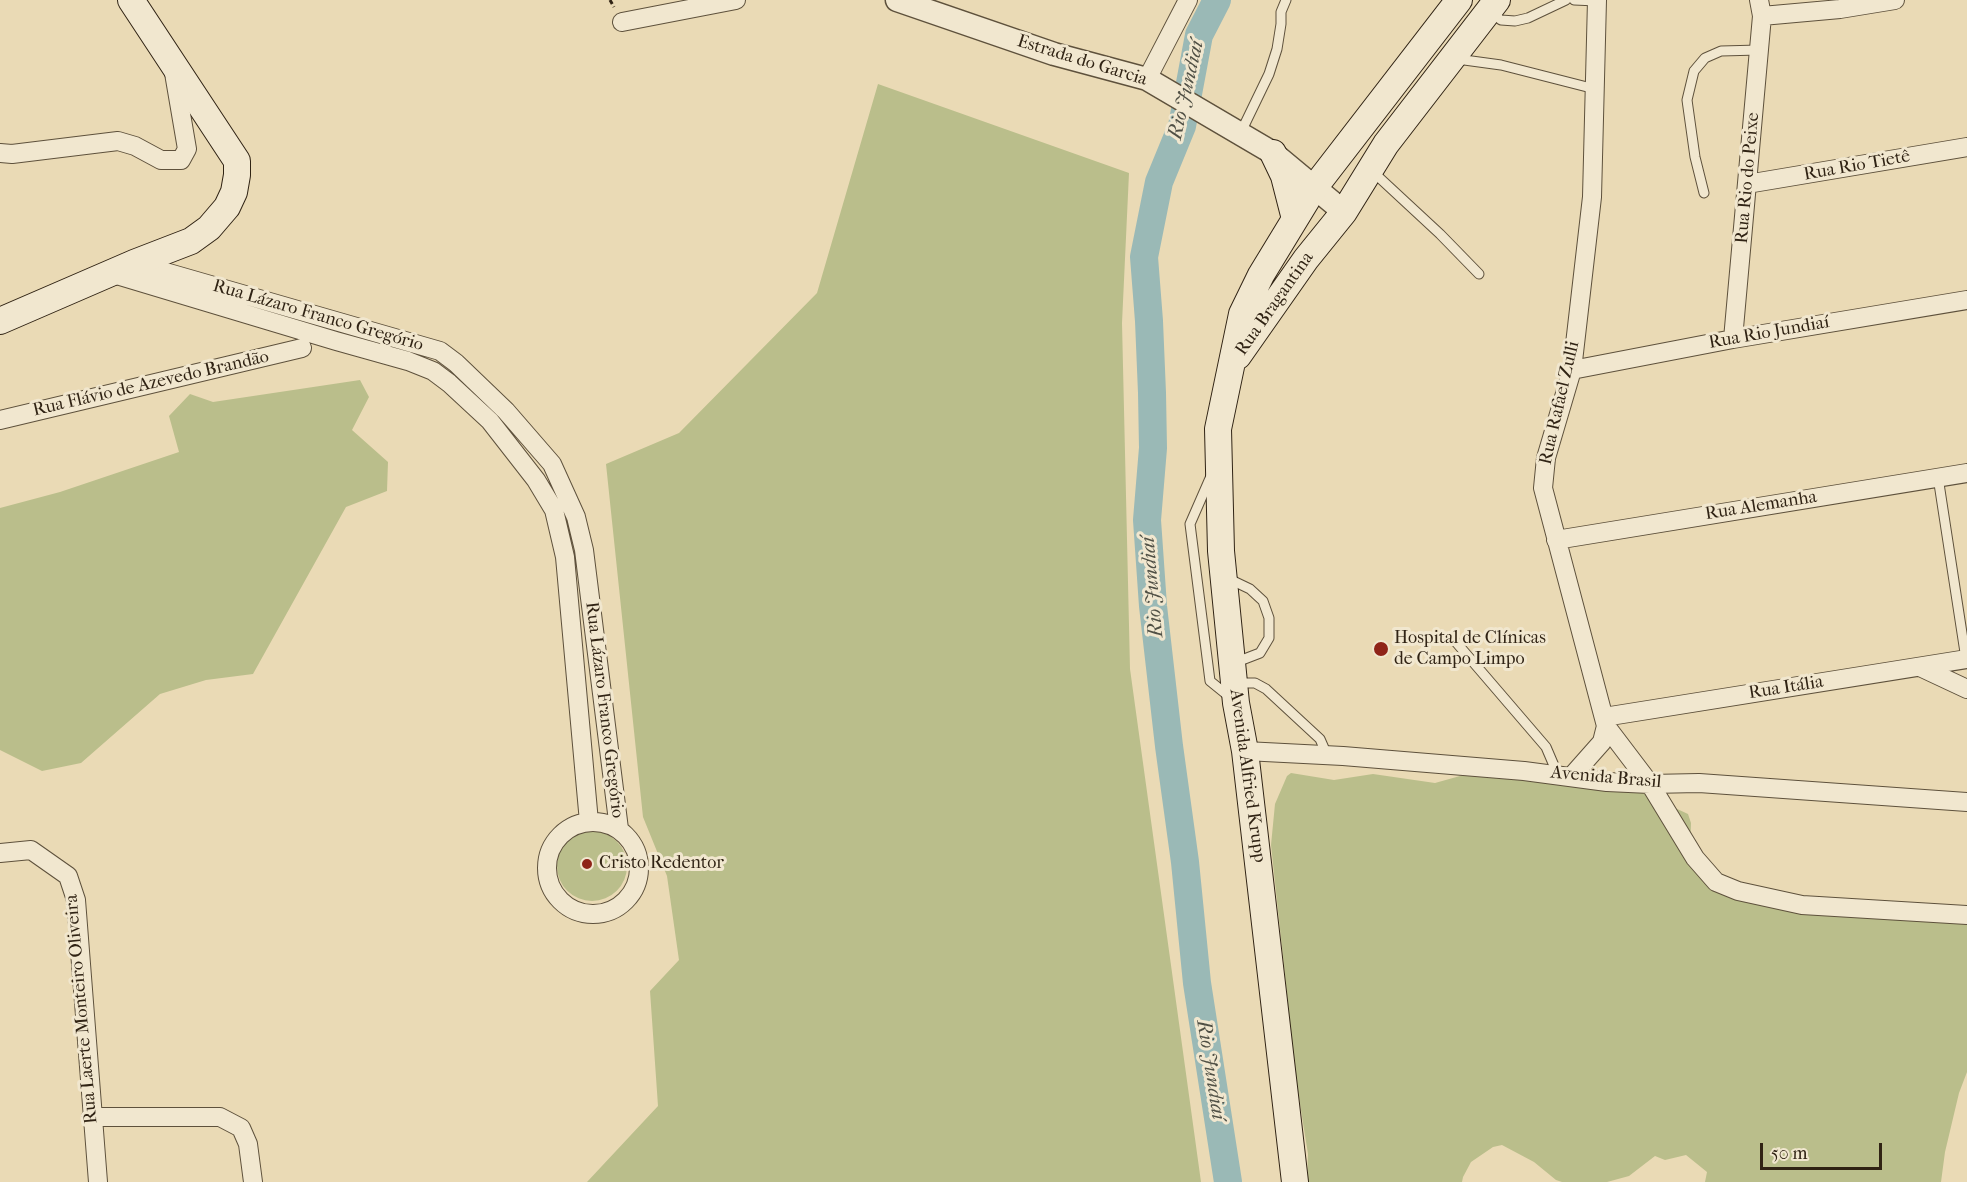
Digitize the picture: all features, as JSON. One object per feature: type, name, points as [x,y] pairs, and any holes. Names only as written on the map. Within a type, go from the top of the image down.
[{"type":"main road","points":[[0,321],[190,241],[209,228],[227,207],[234,192],[237,161],[131,0]]},
{"type":"main road","name":"Rua Bragantina","points":[[1229,370],[1242,314],[1261,275],[1314,188],[1459,0]]},
{"type":"main road","name":"Rua Bragantina","points":[[1229,370],[1306,259],[1344,212],[1386,144],[1493,5]]},
{"type":"main road","points":[[1273,153],[1287,186],[1295,219]]},
{"type":"main road","name":"Avenida Alfried Krupp","points":[[1229,370],[1218,429],[1217,462],[1224,576],[1234,683],[1245,751],[1295,1182]]},
{"type":"street","points":[[622,22],[736,0]]},
{"type":"street","name":"Estrada do Garcia","points":[[897,0],[1054,54],[1147,79],[1273,153],[1344,212]]},
{"type":"street","points":[[1147,79],[1188,0]]},
{"type":"street","name":"Rua Rafael Zulli","points":[[1599,0],[1592,197],[1572,370],[1546,458],[1543,488],[1605,722]]},
{"type":"street","points":[[1760,8],[1840,9],[1894,0]]},
{"type":"street","name":"Rua Rio do Peixe","points":[[1733,339],[1759,50],[1760,8]]},
{"type":"street","points":[[0,153],[12,154],[118,141],[135,146],[160,160],[181,160],[187,149],[173,62]]},
{"type":"street","name":"Rua Rio Tietê","points":[[1747,184],[1967,147]]},
{"type":"street","name":"Rua Lázaro Franco Gregório","points":[[123,268],[336,341],[408,360],[433,371],[490,421],[536,480],[554,510],[557,522],[565,557],[589,822]]},
{"type":"street","name":"Rua Lázaro Franco Gregório","points":[[123,268],[433,348],[456,363],[506,411],[552,464],[576,517],[584,550],[619,829]]},
{"type":"street","name":"Rua Rio Jundiaí","points":[[1572,370],[1733,339],[1967,300]]},
{"type":"street","name":"Rua Flávio de Azevedo Brandão","points":[[0,420],[302,348]]},
{"type":"street","points":[[490,421],[506,411]]},
{"type":"street","name":"Rua Alemanha","points":[[1556,540],[1967,472]]},
{"type":"street","name":"Rua Itália","points":[[1605,722],[1967,659]]},
{"type":"street","points":[[1920,667],[1967,688]]},
{"type":"street","points":[[1564,776],[1602,742],[1605,722]]},
{"type":"street","points":[[1605,722],[1650,784],[1695,858],[1716,882],[1738,891],[1802,905],[1967,915]]},
{"type":"street","name":"Avenida Brasil","points":[[1245,751],[1327,755],[1564,776],[1607,782],[1699,783],[1967,802]]},
{"type":"street","name":"Rua Lázaro Franco Gregório","points":[[589,822],[604,823],[619,829],[629,838],[637,851],[640,865],[638,880],[632,893],[623,904],[597,915],[582,914],[569,908],[550,886],[547,872],[551,851],[562,833],[574,825],[589,822]]},
{"type":"street","name":"Rua Laerte Monteiro Oliveira","points":[[0,853],[32,850],[68,876],[76,900],[91,1117],[98,1182]]},
{"type":"street","points":[[91,1117],[220,1117],[241,1128],[248,1144],[253,1182]]},
{"type":"lane","points":[[1231,127],[1269,74],[1277,49],[1281,12],[1286,0]]},
{"type":"lane","points":[[1493,5],[1501,20],[1515,21],[1528,18],[1566,0]]},
{"type":"lane","points":[[1574,0],[1599,0]]},
{"type":"lane","points":[[1704,193],[1695,157],[1687,100],[1694,71],[1705,58],[1721,51],[1759,50]]},
{"type":"lane","points":[[1452,58],[1501,64],[1595,89]]},
{"type":"lane","points":[[1370,170],[1440,234],[1479,274]]},
{"type":"lane","points":[[1217,462],[1190,524],[1210,681],[1255,683],[1266,689],[1320,739],[1327,755]]},
{"type":"lane","points":[[1938,477],[1967,659]]},
{"type":"lane","points":[[1224,576],[1250,589],[1263,600],[1269,618],[1269,638],[1260,653],[1234,683]]},
{"type":"lane","points":[[1455,641],[1546,747],[1564,776]]},
{"type":"green space","points":[[878,84],[1129,173],[1122,323],[1130,669],[1201,1182],[587,1182],[658,1106],[650,991],[679,960],[667,876],[643,817],[606,464],[679,433],[817,293]]},
{"type":"green space","points":[[360,380],[369,397],[352,430],[388,462],[387,491],[346,507],[253,674],[206,680],[160,694],[81,763],[42,771],[0,750],[0,508],[60,492],[179,452],[169,416],[190,394],[213,402]]},
{"type":"green space","points":[[1485,769],[1632,788],[1688,814],[1691,823],[1690,853],[1742,895],[1967,915],[1967,1072],[1959,1093],[1945,1152],[1941,1182],[1705,1182],[1707,1172],[1686,1155],[1665,1160],[1655,1156],[1629,1176],[1607,1182],[1562,1182],[1556,1180],[1534,1162],[1502,1145],[1493,1147],[1471,1162],[1462,1182],[1307,1182],[1308,1154],[1296,1079],[1271,845],[1275,804],[1287,776],[1291,773],[1334,780],[1373,774],[1435,783]]},
{"type":"green space","points":[[592,831],[611,837],[621,847],[627,866],[621,885],[611,895],[592,901],[573,895],[563,885],[557,866],[563,847],[573,837]]},
{"type":"waterway","name":"Rio Jundiaí","points":[[1217,0],[1199,35],[1182,126],[1159,182],[1144,257],[1152,393],[1153,448],[1147,520],[1153,606],[1185,862],[1197,983],[1228,1182]]},
{"type":"place","name":"Hospital de Clínicas de Campo Limpo","points":[[1381,649]]},
{"type":"place","name":"Cristo Redentor","points":[[587,864]]}]
